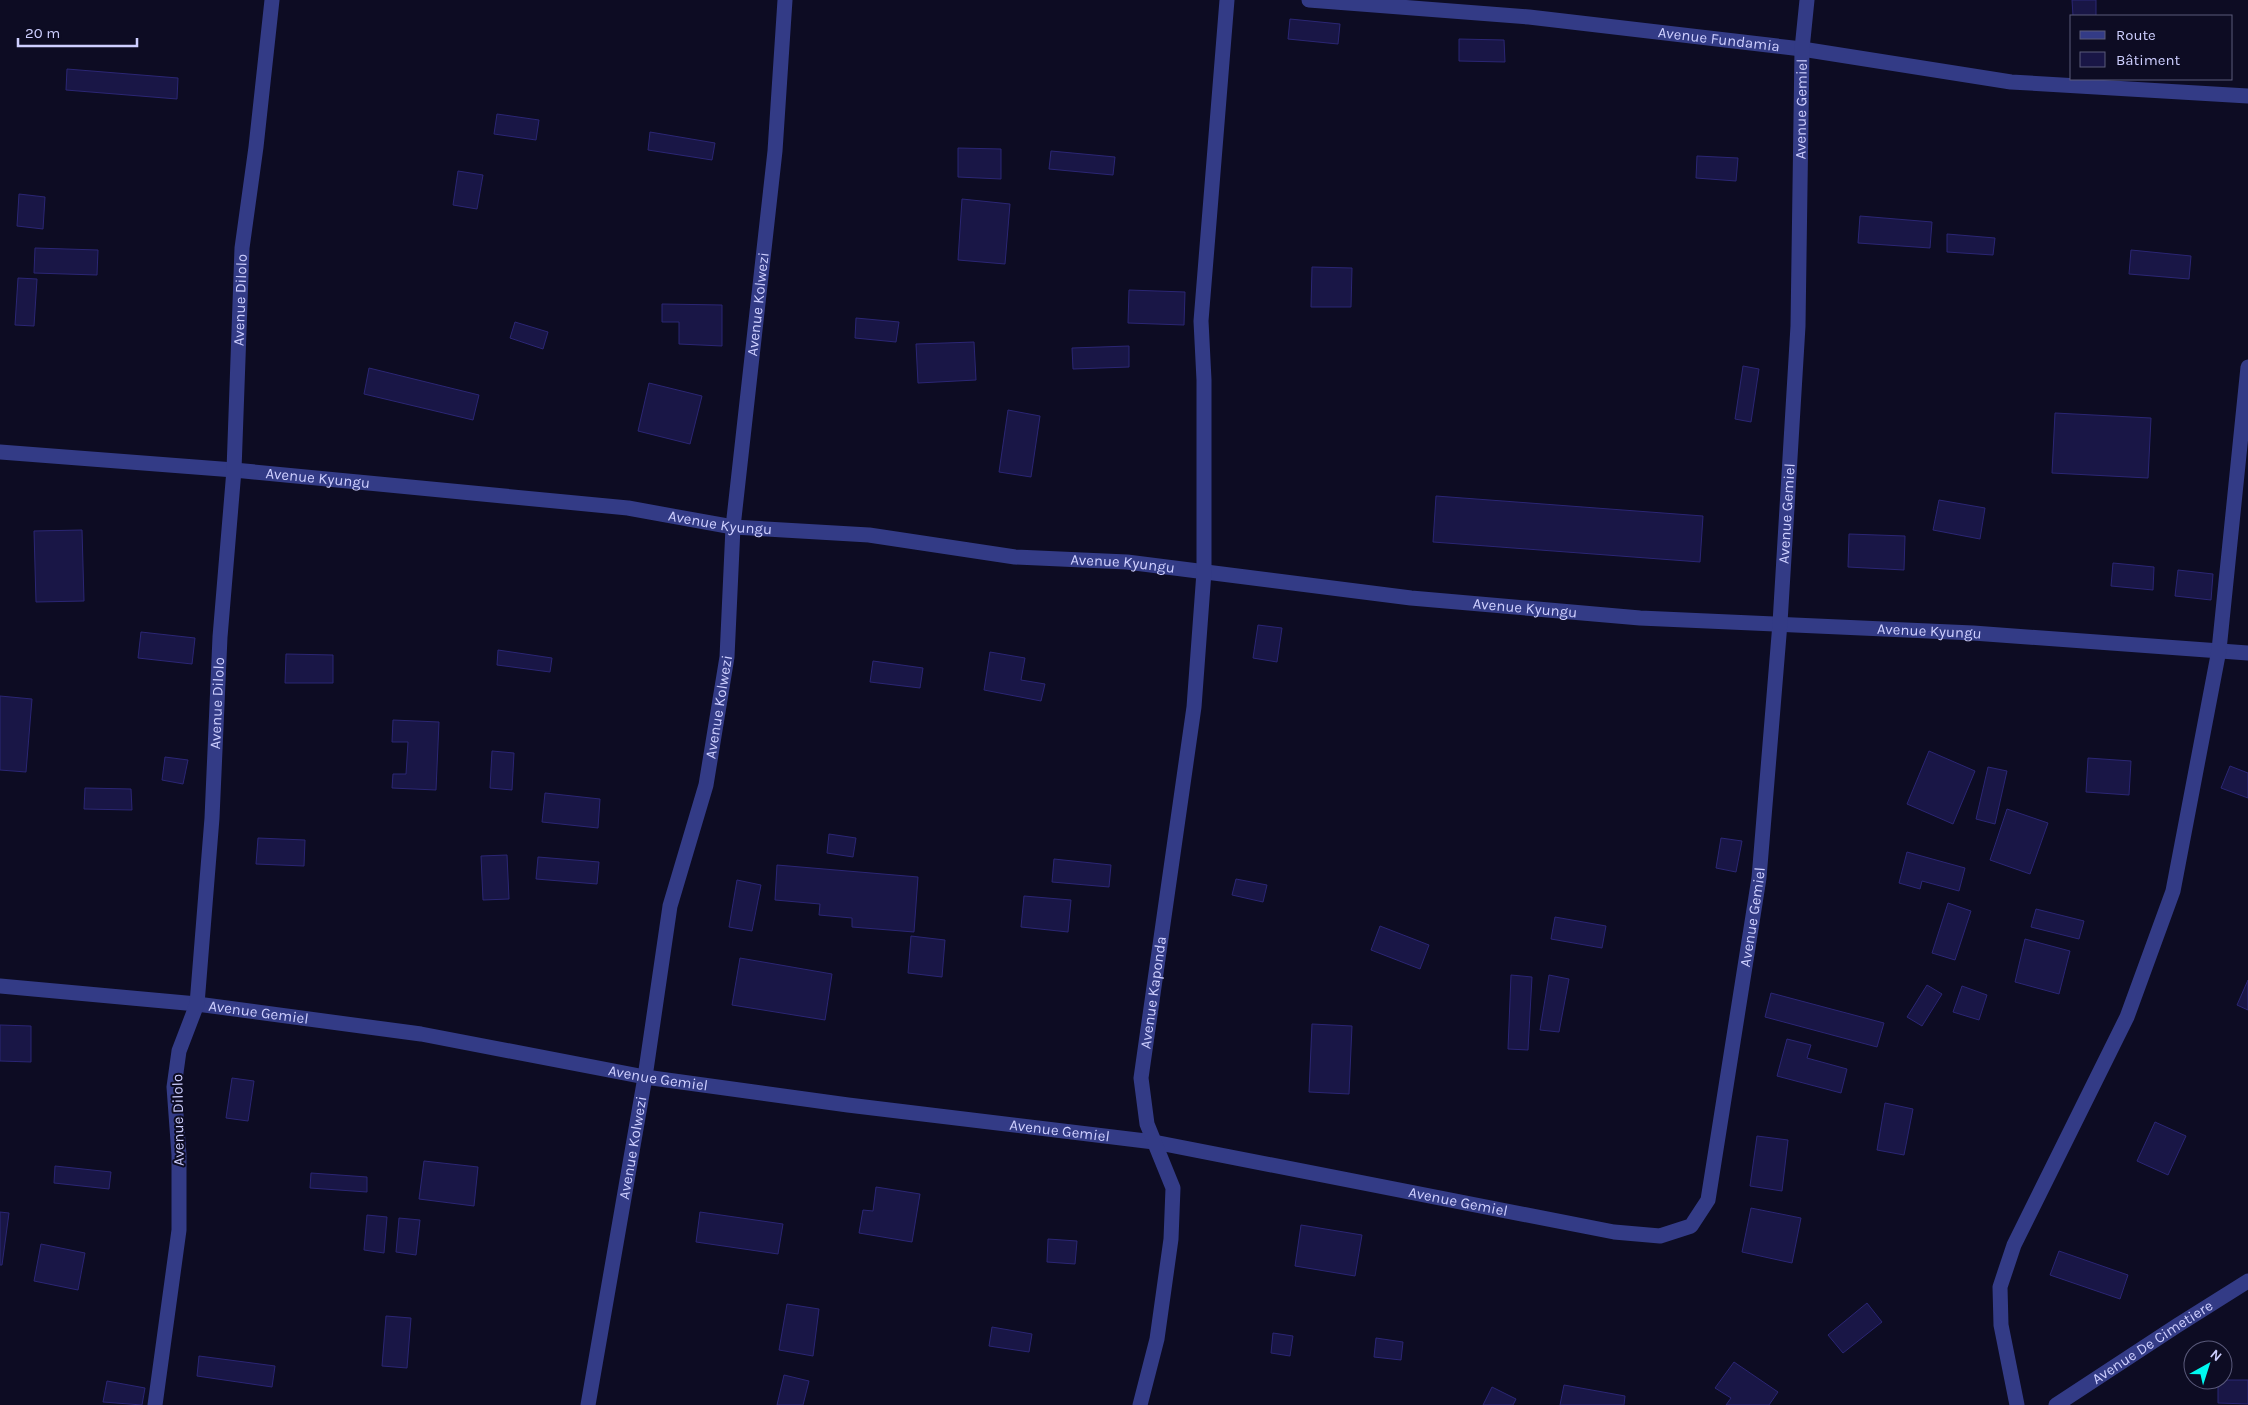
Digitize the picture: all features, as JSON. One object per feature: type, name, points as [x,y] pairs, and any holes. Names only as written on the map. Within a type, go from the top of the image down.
[{"type":"street","name":"Avenue Dilolo","points":[[155,1405],[179,1230],[179,1155],[174,1087],[179,1051],[198,1004],[212,818],[220,637],[234,470],[242,248],[256,147],[272,0]]},
{"type":"street","name":"Avenue Kolwezi","points":[[588,1405],[645,1077],[670,906],[706,785],[728,657],[733,526],[775,151],[784,0]]},
{"type":"street","name":"Avenue Kaponda","points":[[1140,1405],[1157,1339],[1171,1239],[1173,1188],[1147,1124],[1141,1078],[1194,707],[1204,572],[1204,380],[1201,321],[1227,0]]},
{"type":"street","name":"Avenue Fundamia","points":[[1308,0],[1529,17],[1802,49],[2011,82],[2248,96]]},
{"type":"street","name":"Avenue Gemiel","points":[[0,986],[198,1004],[421,1034],[645,1077],[858,1106],[1154,1142],[1614,1232],[1660,1236],[1691,1226],[1708,1200],[1759,878],[1780,623],[1798,326],[1802,49],[1807,0]]},
{"type":"street","points":[[2017,1405],[2001,1325],[2000,1287],[2014,1245],[2128,1017],[2173,891],[2219,650],[2248,367]]},
{"type":"street","name":"Avenue Kyungu","points":[[0,452],[234,470],[628,508],[733,526],[869,536],[1015,557],[1127,562],[1411,598],[1640,618],[1973,633],[2248,653]]},
{"type":"street","name":"Avenue De Cimetiere","points":[[2056,1405],[2178,1324],[2248,1281]]},
{"type":"building","points":[[2072,0],[2096,0],[2096,15],[2073,15]]},
{"type":"building","points":[[1290,19],[1340,24],[1338,44],[1288,39]]},
{"type":"building","points":[[1459,39],[1504,40],[1505,62],[1459,61]]},
{"type":"building","points":[[67,69],[178,78],[177,99],[66,90]]},
{"type":"building","points":[[497,114],[539,120],[536,140],[494,134]]},
{"type":"building","points":[[650,132],[715,143],[712,160],[648,150]]},
{"type":"building","points":[[958,148],[1001,149],[1001,179],[958,177]]},
{"type":"building","points":[[1051,151],[1115,157],[1113,175],[1049,169]]},
{"type":"building","points":[[1697,156],[1738,158],[1736,181],[1696,178]]},
{"type":"building","points":[[458,171],[483,175],[477,209],[453,205]]},
{"type":"building","points":[[19,194],[45,197],[43,229],[17,226]]},
{"type":"building","points":[[962,199],[1010,204],[1005,264],[958,260]]},
{"type":"building","points":[[1860,216],[1932,222],[1930,248],[1858,243]]},
{"type":"building","points":[[1947,234],[1995,238],[1993,255],[1947,252]]},
{"type":"building","points":[[35,248],[98,250],[97,275],[34,273]]},
{"type":"building","points":[[2131,250],[2191,256],[2189,279],[2129,274]]},
{"type":"building","points":[[1312,267],[1352,268],[1351,307],[1311,307]]},
{"type":"building","points":[[18,278],[37,279],[34,326],[15,325]]},
{"type":"building","points":[[1129,290],[1185,292],[1184,325],[1128,323]]},
{"type":"building","points":[[662,304],[722,305],[722,346],[679,344],[679,322],[662,322]]},
{"type":"building","points":[[856,318],[899,322],[896,342],[855,338]]},
{"type":"building","points":[[515,322],[548,332],[543,349],[510,338]]},
{"type":"building","points":[[974,342],[976,380],[918,383],[916,344]]},
{"type":"building","points":[[1129,346],[1129,367],[1073,369],[1072,348]]},
{"type":"building","points":[[1743,366],[1759,369],[1751,422],[1735,419]]},
{"type":"building","points":[[369,368],[479,395],[473,420],[364,394]]},
{"type":"building","points":[[649,383],[702,396],[690,444],[638,431]]},
{"type":"building","points":[[1008,410],[1040,416],[1031,477],[999,472]]},
{"type":"building","points":[[2055,413],[2151,418],[2148,478],[2052,473]]},
{"type":"building","points":[[1436,496],[1703,516],[1700,562],[1433,542]]},
{"type":"building","points":[[1939,500],[1985,508],[1980,539],[1933,530]]},
{"type":"building","points":[[82,530],[84,601],[36,602],[34,531]]},
{"type":"building","points":[[1849,534],[1905,536],[1904,570],[1848,567]]},
{"type":"building","points":[[2113,563],[2154,567],[2153,590],[2111,586]]},
{"type":"building","points":[[2178,570],[2213,574],[2211,600],[2175,596]]},
{"type":"building","points":[[1258,625],[1282,628],[1277,662],[1253,658]]},
{"type":"building","points":[[141,632],[195,638],[192,664],[138,658]]},
{"type":"building","points":[[498,650],[552,658],[550,672],[497,665]]},
{"type":"building","points":[[990,652],[1025,658],[1021,680],[1045,684],[1041,701],[984,690]]},
{"type":"building","points":[[286,654],[333,655],[333,683],[285,683]]},
{"type":"building","points":[[873,661],[923,668],[920,688],[870,682]]},
{"type":"building","points":[[0,696],[32,699],[26,772],[0,770]]},
{"type":"building","points":[[393,720],[439,722],[436,790],[392,788],[393,774],[406,774],[408,742],[392,742]]},
{"type":"building","points":[[492,751],[514,753],[512,790],[490,788]]},
{"type":"building","points":[[1929,751],[1975,771],[1953,824],[1907,804]]},
{"type":"building","points":[[165,757],[188,760],[183,784],[162,780]]},
{"type":"building","points":[[2088,758],[2131,761],[2129,795],[2086,792]]},
{"type":"building","points":[[2230,766],[2248,773],[2248,798],[2221,788]]},
{"type":"building","points":[[1988,767],[2007,771],[1995,824],[1976,819]]},
{"type":"building","points":[[85,788],[131,789],[132,810],[84,809]]},
{"type":"building","points":[[545,793],[600,799],[598,828],[542,822]]},
{"type":"building","points":[[2007,809],[2048,823],[2030,874],[1990,860]]},
{"type":"building","points":[[829,834],[856,838],[853,857],[827,853]]},
{"type":"building","points":[[258,838],[305,840],[304,866],[256,864]]},
{"type":"building","points":[[1721,838],[1742,841],[1736,872],[1716,868]]},
{"type":"building","points":[[1907,852],[1965,868],[1959,891],[1922,881],[1920,889],[1899,883]]},
{"type":"building","points":[[507,855],[509,899],[483,900],[481,856]]},
{"type":"building","points":[[538,857],[599,862],[597,884],[536,879]]},
{"type":"building","points":[[1054,859],[1111,865],[1109,887],[1052,882]]},
{"type":"building","points":[[777,865],[918,877],[914,932],[852,927],[852,918],[819,915],[820,904],[775,900]]},
{"type":"building","points":[[1236,879],[1267,885],[1263,902],[1232,895]]},
{"type":"building","points":[[737,880],[761,885],[752,931],[729,927]]},
{"type":"building","points":[[1024,896],[1071,900],[1068,932],[1021,927]]},
{"type":"building","points":[[1948,903],[1971,911],[1955,960],[1932,953]]},
{"type":"building","points":[[2036,909],[2084,921],[2079,939],[2031,927]]},
{"type":"building","points":[[1555,917],[1606,926],[1602,948],[1551,939]]},
{"type":"building","points":[[1380,926],[1429,945],[1420,969],[1371,950]]},
{"type":"building","points":[[911,936],[945,940],[942,977],[908,973]]},
{"type":"building","points":[[2025,939],[2070,951],[2059,994],[2015,982]]},
{"type":"building","points":[[740,958],[832,974],[825,1020],[732,1005]]},
{"type":"building","points":[[1511,975],[1532,977],[1528,1050],[1508,1049]]},
{"type":"building","points":[[1549,975],[1569,979],[1559,1032],[1540,1030]]},
{"type":"building","points":[[2248,980],[2248,1010],[2237,1005]]},
{"type":"building","points":[[1927,985],[1942,994],[1922,1026],[1907,1017]]},
{"type":"building","points":[[1962,986],[1987,995],[1979,1020],[1953,1012]]},
{"type":"building","points":[[1771,993],[1884,1023],[1877,1047],[1765,1017]]},
{"type":"building","points":[[1312,1024],[1352,1026],[1349,1094],[1309,1092]]},
{"type":"building","points":[[0,1025],[31,1026],[31,1062],[0,1061]]},
{"type":"building","points":[[1787,1039],[1811,1045],[1807,1058],[1847,1069],[1841,1093],[1777,1076]]},
{"type":"building","points":[[232,1078],[254,1081],[248,1121],[226,1118]]},
{"type":"building","points":[[1885,1103],[1913,1109],[1904,1155],[1877,1150]]},
{"type":"building","points":[[2155,1122],[2186,1136],[2168,1175],[2137,1161]]},
{"type":"building","points":[[1757,1136],[1788,1140],[1782,1191],[1750,1186]]},
{"type":"building","points":[[424,1161],[478,1167],[474,1206],[419,1199]]},
{"type":"building","points":[[55,1166],[111,1172],[109,1189],[54,1183]]},
{"type":"building","points":[[311,1173],[367,1177],[367,1192],[310,1188]]},
{"type":"building","points":[[876,1187],[920,1194],[912,1242],[859,1233],[863,1210],[873,1211]]},
{"type":"building","points":[[1751,1208],[1801,1218],[1792,1263],[1742,1252]]},
{"type":"building","points":[[0,1212],[9,1213],[2,1265],[0,1265]]},
{"type":"building","points":[[700,1212],[783,1224],[778,1254],[696,1242]]},
{"type":"building","points":[[367,1215],[387,1217],[384,1253],[364,1250]]},
{"type":"building","points":[[399,1218],[420,1220],[416,1255],[396,1252]]},
{"type":"building","points":[[1301,1225],[1362,1235],[1355,1276],[1295,1266]]},
{"type":"building","points":[[1048,1239],[1077,1241],[1075,1264],[1047,1262]]},
{"type":"building","points":[[41,1244],[85,1253],[78,1290],[34,1281]]},
{"type":"building","points":[[2059,1251],[2128,1275],[2120,1299],[2050,1275]]},
{"type":"building","points":[[1867,1303],[1882,1322],[1843,1353],[1828,1335]]},
{"type":"building","points":[[787,1304],[819,1309],[813,1356],[779,1350]]},
{"type":"building","points":[[386,1316],[411,1318],[407,1368],[382,1366]]},
{"type":"building","points":[[992,1327],[1032,1334],[1029,1352],[989,1346]]},
{"type":"building","points":[[1273,1333],[1293,1336],[1290,1356],[1271,1353]]},
{"type":"building","points":[[1376,1338],[1403,1342],[1401,1360],[1374,1357]]},
{"type":"building","points":[[199,1356],[275,1366],[272,1387],[197,1376]]},
{"type":"building","points":[[1734,1362],[1778,1392],[1769,1405],[1726,1405],[1731,1398],[1715,1388]]},
{"type":"building","points":[[784,1375],[809,1381],[803,1405],[777,1405]]},
{"type":"building","points":[[2233,1380],[2248,1380],[2248,1404],[2218,1403],[2218,1390],[2233,1390]]},
{"type":"building","points":[[107,1381],[145,1388],[142,1405],[103,1402]]},
{"type":"building","points":[[1564,1385],[1625,1396],[1624,1405],[1560,1405]]},
{"type":"building","points":[[1492,1387],[1516,1399],[1513,1405],[1483,1405]]}]
